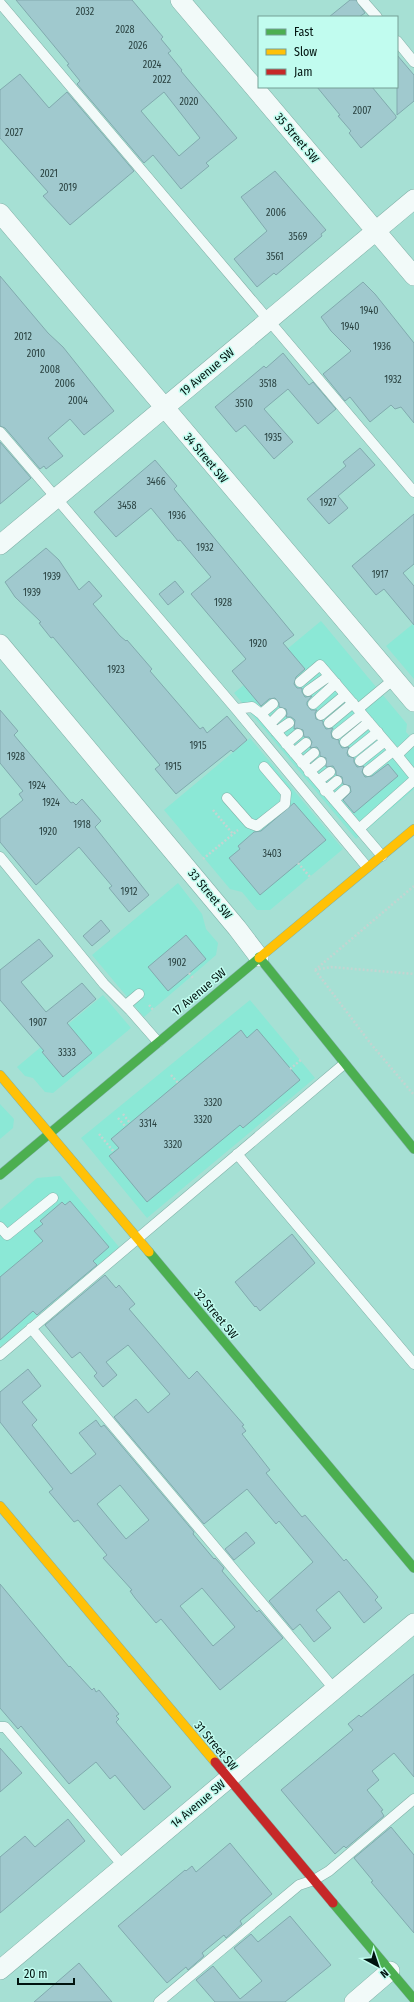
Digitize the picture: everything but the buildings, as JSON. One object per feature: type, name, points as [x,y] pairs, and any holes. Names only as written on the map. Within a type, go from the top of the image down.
[{"type":"street","name":"35 Street SW","points":[[180,0],[414,276]]},
{"type":"street","name":"19 Avenue SW","points":[[0,545],[414,199]]},
{"type":"street","name":"34 Street SW","points":[[0,213],[414,702]]},
{"type":"street","name":"33 Street SW","points":[[0,644],[237,928],[344,1064],[414,1149]]},
{"type":"street","name":"17 Avenue SW","points":[[0,1175],[414,829]]},
{"type":"street","name":"32 Street SW","points":[[0,1075],[414,1568]]},
{"type":"street","name":"31 Street SW","points":[[0,1506],[414,2000]]},
{"type":"street","name":"14 Avenue SW","points":[[0,1970],[414,1623]]},
{"type":"street","points":[[354,2002],[390,1971]]},
{"type":"lane","points":[[362,0],[375,16]]},
{"type":"lane","points":[[0,4],[414,492]]},
{"type":"lane","points":[[398,42],[414,62]]},
{"type":"lane","points":[[0,432],[236,709],[367,867]]},
{"type":"lane","points":[[300,682],[320,665],[414,776]]},
{"type":"lane","points":[[337,734],[358,709],[394,678]]},
{"type":"lane","points":[[308,690],[332,680]]},
{"type":"lane","points":[[313,704],[332,680]]},
{"type":"lane","points":[[321,715],[345,695]]},
{"type":"lane","points":[[261,714],[273,704]]},
{"type":"lane","points":[[236,709],[252,707],[261,714],[382,856]]},
{"type":"lane","points":[[329,723],[358,709]]},
{"type":"lane","points":[[273,728],[281,713]]},
{"type":"lane","points":[[344,742],[369,722]]},
{"type":"lane","points":[[273,728],[289,723]]},
{"type":"lane","points":[[353,752],[378,732]]},
{"type":"lane","points":[[286,744],[298,734]]},
{"type":"lane","points":[[368,771],[414,739]]},
{"type":"lane","points":[[360,761],[385,740]]},
{"type":"lane","points":[[294,753],[306,743]]},
{"type":"lane","points":[[302,763],[314,753]]},
{"type":"lane","points":[[309,772],[321,762]]},
{"type":"lane","points":[[227,798],[249,823],[257,826],[284,804],[286,793],[264,767]]},
{"type":"lane","points":[[318,781],[330,772]]},
{"type":"lane","points":[[359,829],[414,780]]},
{"type":"lane","points":[[326,791],[337,781]]},
{"type":"lane","points":[[334,800],[345,790]]},
{"type":"lane","points":[[0,857],[104,984],[126,1005],[158,1042]]},
{"type":"lane","points":[[126,1005],[140,994]]},
{"type":"lane","points":[[0,1355],[344,1064]]},
{"type":"lane","points":[[237,1154],[414,1364]]},
{"type":"lane","points":[[0,1227],[4,1238],[53,1198]]},
{"type":"lane","points":[[31,1328],[335,1690]]},
{"type":"lane","points":[[0,1727],[5,1727],[124,1867]]},
{"type":"lane","points":[[159,2002],[299,1885],[314,1880],[329,1871],[414,1799]]},
{"type":"path","points":[[213,810],[233,834]]},
{"type":"path","points":[[202,860],[240,828],[244,833]]},
{"type":"path","points":[[298,863],[311,878]]},
{"type":"path","points":[[315,970],[414,886]]},
{"type":"path","points":[[315,970],[331,967],[414,974]]},
{"type":"path","points":[[315,970],[371,1044],[414,1095]]},
{"type":"path","points":[[189,973],[193,978]]},
{"type":"path","points":[[149,1005],[154,1011]]},
{"type":"path","points":[[290,1069],[302,1059]]},
{"type":"path","points":[[171,1075],[178,1083]]},
{"type":"path","points":[[123,1114],[130,1123]]},
{"type":"path","points":[[118,1118],[125,1126]]},
{"type":"path","points":[[99,1134],[114,1152]]},
{"type":"shaded area","points":[[321,621],[407,724],[406,732],[414,741],[414,789],[356,839],[234,693]]},
{"type":"shaded area","points":[[414,623],[414,679],[386,646]]},
{"type":"shaded area","points":[[250,738],[343,849],[270,910],[257,910],[242,892],[230,889],[164,810]]},
{"type":"shaded area","points":[[178,883],[202,914],[206,929],[218,943],[216,955],[144,1017],[92,955]]},
{"type":"shaded area","points":[[103,995],[131,1028],[53,1093],[45,1092],[33,1078],[25,1076],[17,1067]]},
{"type":"shaded area","points":[[250,1000],[315,1078],[147,1218],[81,1138]]},
{"type":"shaded area","points":[[0,1104],[14,1119],[13,1128],[0,1139]]},
{"type":"shaded area","points":[[60,1176],[119,1247],[0,1347],[0,1210],[37,1178]]},
{"type":"traffic: fast","points":[[259,957],[414,1149]]},
{"type":"traffic: fast","points":[[0,1175],[259,958]]},
{"type":"traffic: fast","points":[[149,1252],[414,1568]]},
{"type":"traffic: fast","points":[[333,1903],[414,1999]]},
{"type":"traffic: slow","points":[[259,958],[414,829]]},
{"type":"traffic: slow","points":[[0,1075],[149,1252]]},
{"type":"traffic: slow","points":[[0,1506],[215,1762]]},
{"type":"traffic: jam","points":[[215,1762],[333,1903]]}]
